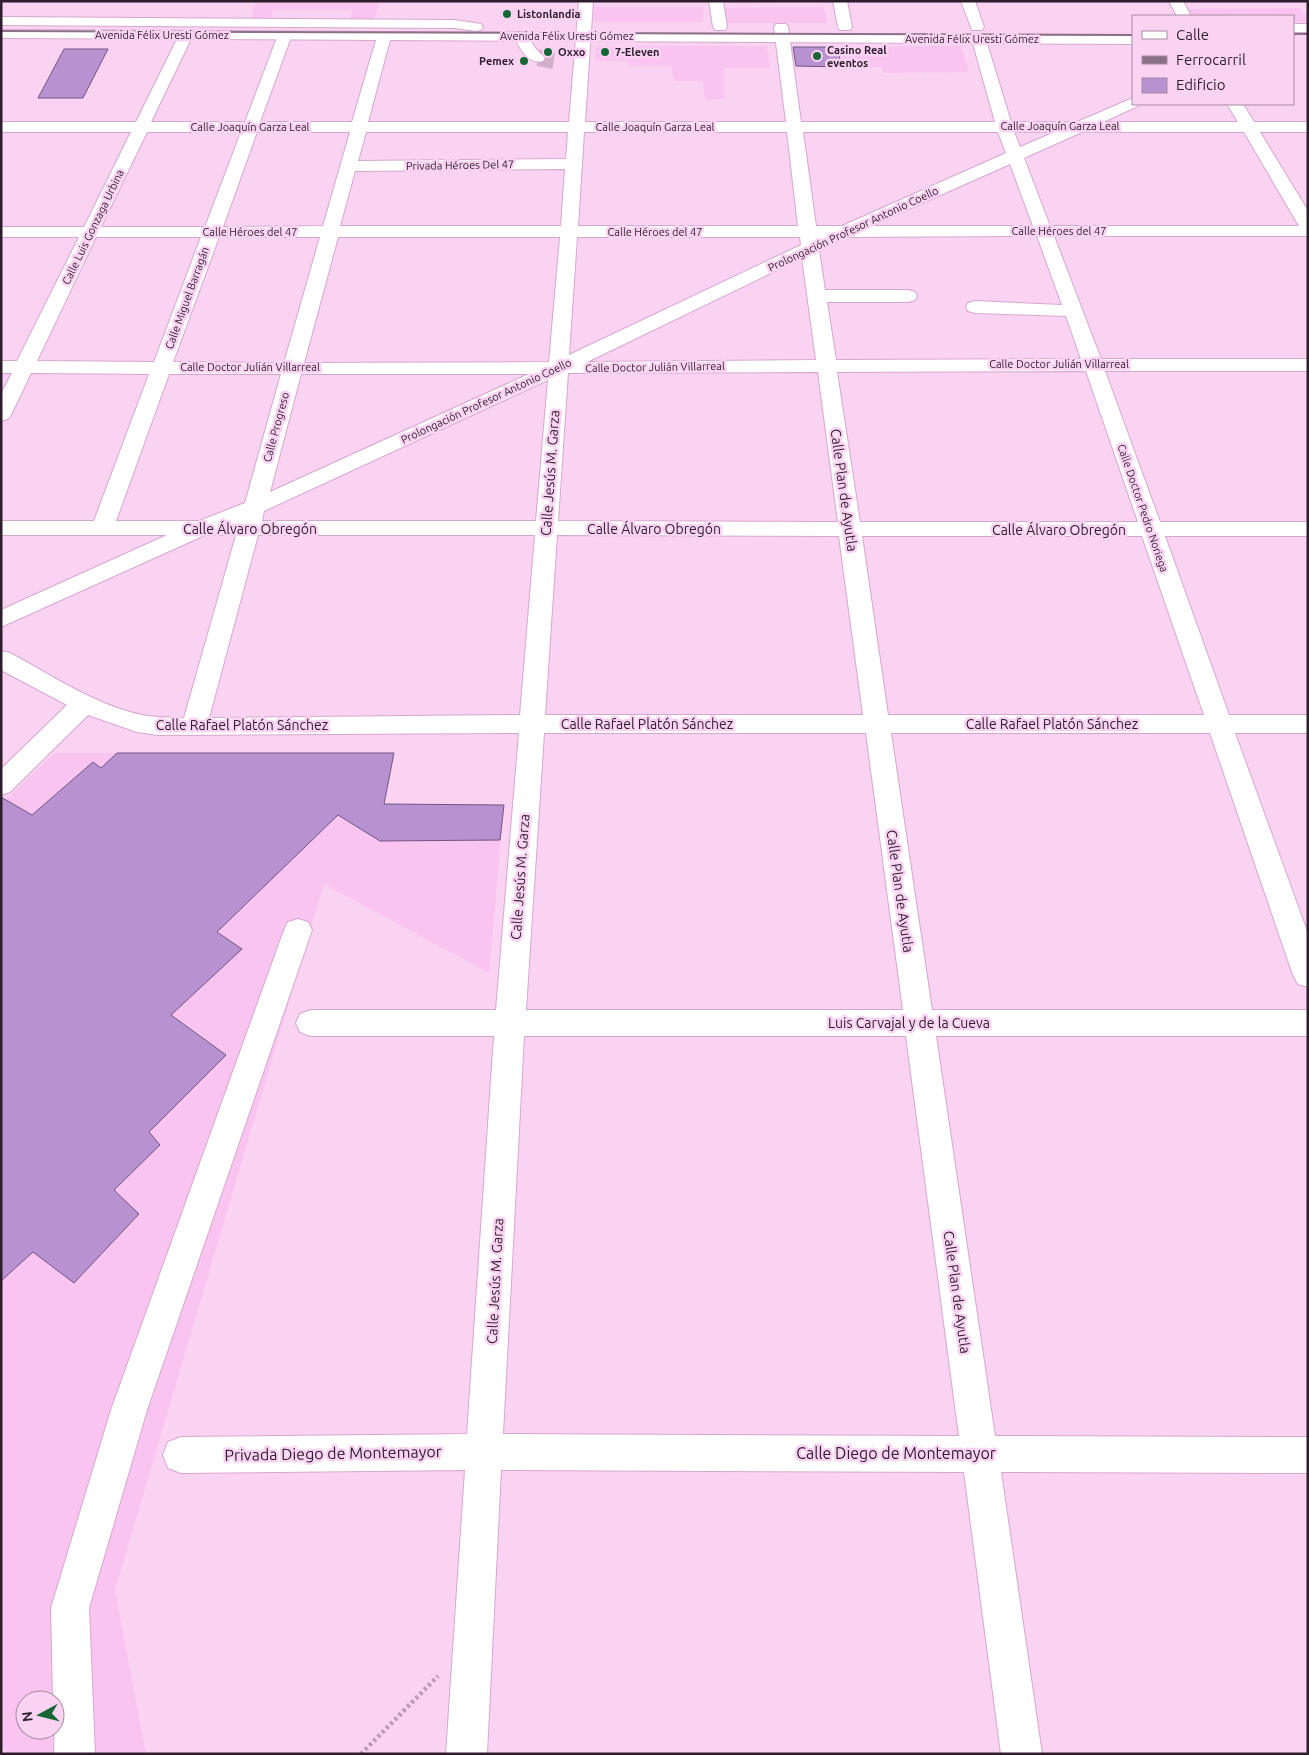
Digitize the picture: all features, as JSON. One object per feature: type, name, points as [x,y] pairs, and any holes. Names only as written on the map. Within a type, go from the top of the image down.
[{"type":"street","points":[[716,1],[720,27]]},
{"type":"street","points":[[840,1],[845,27]]},
{"type":"street","name":"Calle Doctor Pedro Noriega","points":[[968,1],[1004,126],[1093,364],[1308,976]]},
{"type":"street","points":[[1176,1],[1183,15]]},
{"type":"street","points":[[198,22],[204,8]]},
{"type":"street","name":"Calle Progreso","points":[[194,727],[348,166],[395,9]]},
{"type":"street","points":[[1,23],[198,22],[458,36]]},
{"type":"street","name":"Avenida Félix Uresti Gómez","points":[[1,23],[266,31]]},
{"type":"street","points":[[1,36],[283,40],[460,24],[476,27]]},
{"type":"street","name":"Avenida Félix Uresti Gómez","points":[[1,36],[266,31],[427,31],[476,27],[581,38],[720,27],[782,32],[845,27],[1132,40]]},
{"type":"street","name":"Avenida Félix Uresti Gómez","points":[[427,31],[458,36],[581,38],[782,32],[978,33],[1132,28]]},
{"type":"street","points":[[1294,28],[1308,28]]},
{"type":"street","name":"Calle Plan de Ayutla","points":[[782,32],[826,365],[1022,1754]]},
{"type":"street","points":[[520,36],[530,52],[538,58]]},
{"type":"street","name":"Calle Jesús M. Garza","points":[[466,1754],[510,1023],[581,38]]},
{"type":"street","name":"Calle Luis Gonzaga Urbina","points":[[1,415],[184,39]]},
{"type":"street","name":"Calle Miguel Barragán","points":[[102,529],[283,40]]},
{"type":"street","points":[[1294,40],[1308,40]]},
{"type":"street","name":"Prolongación Profesor Antonio Coello","points":[[1,620],[558,368],[809,240],[843,232],[1132,104]]},
{"type":"street","points":[[1236,105],[1308,226]]},
{"type":"street","name":"Calle Joaquín Garza Leal","points":[[1,127],[1082,126],[1308,128]]},
{"type":"street","name":"Privada Héroes Del 47","points":[[348,166],[572,164]]},
{"type":"street","name":"Calle Héroes del 47","points":[[843,232],[1308,231]]},
{"type":"street","name":"Calle Héroes del 47","points":[[1,232],[567,232],[809,240]]},
{"type":"street","points":[[817,296],[908,296]]},
{"type":"street","points":[[974,307],[1072,311]]},
{"type":"street","name":"Calle Doctor Julián Villarreal","points":[[1,367],[558,368],[826,365],[1308,365]]},
{"type":"street","name":"Calle Álvaro Obregón","points":[[1,528],[1308,529]]},
{"type":"street","name":"Calle Rafael Platón Sánchez","points":[[1,659],[85,703],[139,724],[194,727],[532,724],[1308,724]]},
{"type":"street","points":[[1,785],[85,703]]},
{"type":"street","points":[[75,1754],[70,1608],[129,1410],[298,930]]},
{"type":"street","name":"Luis Carvajal y de la Cueva","points":[[311,1023],[1308,1023]]},
{"type":"street","name":"Calle Diego de Montemayor","points":[[485,1452],[1308,1455]]},
{"type":"street","name":"Privada Diego de Montemayor","points":[[181,1454],[485,1452]]},
{"type":"path","points":[[361,1754],[439,1674]]},
{"type":"shaded area","points":[[256,1],[380,1],[374,20],[350,20],[352,10],[274,10],[270,20],[250,20]]},
{"type":"shaded area","points":[[594,7],[704,7],[703,22],[594,22]]},
{"type":"shaded area","points":[[824,7],[827,23],[723,23],[722,8]]},
{"type":"shaded area","points":[[1299,8],[1308,18],[1308,22],[1294,22],[1294,15],[1189,15],[1186,9]]},
{"type":"shaded area","points":[[596,46],[767,46],[770,68],[724,68],[724,99],[705,100],[703,81],[674,81],[671,66],[629,66],[628,61],[595,61]]},
{"type":"shaded area","points":[[961,46],[969,72],[884,73],[882,67],[841,67],[838,47]]},
{"type":"shaded area","points":[[54,753],[394,753],[384,804],[504,805],[489,973],[324,884],[115,1590],[146,1754],[9,1754],[1,1746],[1,805]]},
{"type":"building","name":"Casino Real eventos","points":[[793,47],[838,47],[841,67],[796,66]]},
{"type":"building","points":[[64,49],[108,49],[83,98],[38,98]]},
{"type":"building","points":[[117,753],[394,753],[384,804],[504,805],[500,840],[380,841],[338,815],[217,932],[242,949],[171,1015],[226,1055],[149,1132],[160,1145],[114,1190],[139,1214],[74,1283],[33,1252],[1,1281],[1,797],[32,815],[93,762],[101,768]]},
{"type":"tunnel","points":[[538,58],[555,61]]},
{"type":"railway","points":[[1,31],[1132,35]]},
{"type":"railway","points":[[1294,34],[1308,34]]},
{"type":"place","name":"Listonlandia","points":[[507,14]]},
{"type":"place","name":"Oxxo","points":[[548,52]]},
{"type":"place","name":"7-Eleven","points":[[605,52]]},
{"type":"place","name":"Casino Real eventos","points":[[817,56]]},
{"type":"place","name":"Pemex","points":[[524,61]]}]
